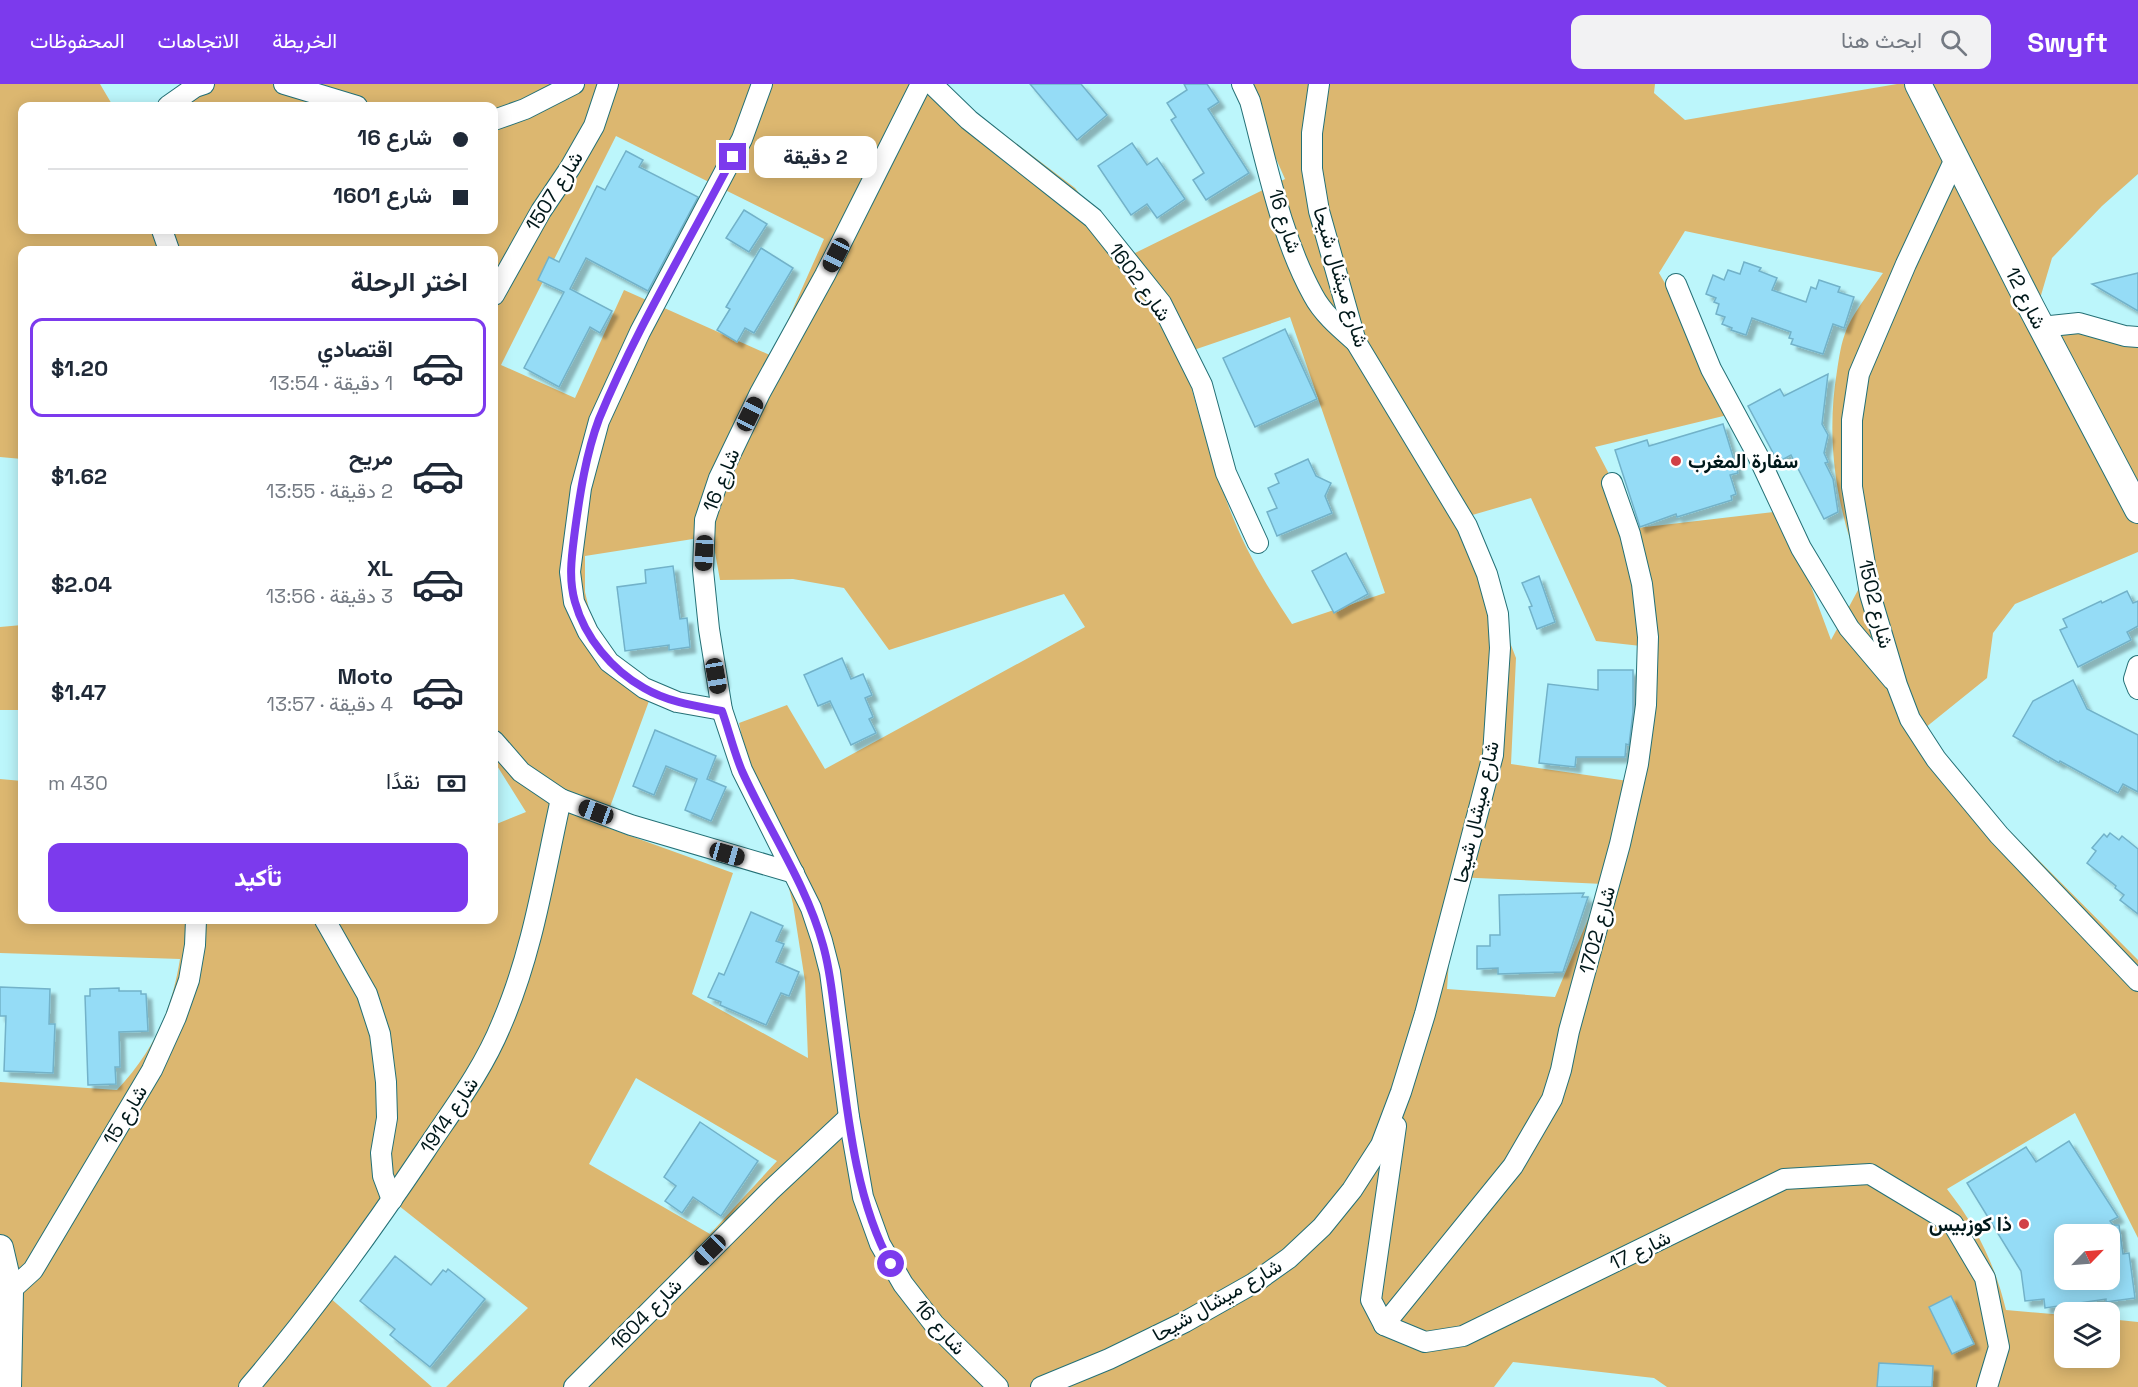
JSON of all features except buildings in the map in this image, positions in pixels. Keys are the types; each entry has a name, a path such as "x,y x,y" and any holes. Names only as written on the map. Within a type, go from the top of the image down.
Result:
{"main road":[{"name":"شارع 12","path":"1918,84 2041,327 2138,510"},
{"path":"0,1248 10,1291 8,1387"}],"street":[{"path":"174,102 195,87 204,84"},
{"path":"284,84 344,102"},
{"path":"498,119 525,109 574,84"},
{"name":"شارع 1507","path":"498,288 541,211 570,168 594,126 608,84"},
{"path":"722,711 677,702 644,688 609,662 588,633 574,602 570,572 581,488 599,421 640,332 742,139 762,84"},
{"name":"شارع 16","path":"921,84 831,265 760,393 718,478 705,520 703,570 711,649 722,711 742,770 811,908 830,972 849,1117 863,1197 880,1244 903,1284 934,1324 998,1387"},
{"name":"شارع 1602","path":"932,84 969,120 1093,218 1161,303 1202,385 1226,473 1258,543"},
{"name":"شارع 16","path":"1242,84 1250,101 1292,247 1313,296 1331,320 1356,342"},
{"name":"شارع ميشال شيحا","path":"1041,1387 1109,1359 1185,1322 1254,1283 1289,1258 1322,1227 1352,1190 1381,1145 1401,1092 1425,1014 1493,755 1500,648 1498,614 1490,584 1467,526 1356,342 1320,211 1312,168 1312,134 1319,84"},
{"name":"شارع 1502","path":"1955,159 1906,264 1859,374 1852,420 1852,487 1870,594 1897,685 1910,719 1936,759 1999,835 2138,981"},
{"path":"1676,284 1711,369 1758,456 1801,548 1849,628 1897,685"},
{"path":"2041,327 2079,323 2125,336 2138,337"},
{"name":"شارع 1702","path":"1384,1325 1513,1166 1552,1099 1561,1070 1620,844 1638,764 1646,705 1647,637 1642,584 1630,534 1612,483"},
{"path":"2138,666 2134,679 2138,689"},
{"path":"498,746 521,772 561,800 630,825 794,873"},
{"name":"شارع 1914","path":"249,1387 328,1290 478,1074 502,1023 524,966 561,800"},
{"name":"شارع 15","path":"10,1291 33,1270 152,1070 176,1017 189,980 196,924"},
{"path":"327,924 367,994 380,1034 386,1082 387,1118 381,1153 383,1176 392,1200"},
{"path":"1384,1325 1371,1300 1401,1092"},
{"name":"شارع 1604","path":"574,1387 771,1190 849,1117"},
{"name":"شارع 17","path":"1384,1325 1425,1342 1463,1336 1784,1179 1870,1174 1953,1224 1985,1278 1999,1347 1987,1387"}],"shaded area":[{"path":"0,84 100,84 111,102 18,102 18,234 498,234 498,102 174,102 210,84 938,84 1075,188 1129,256 1285,179 1243,84 1655,84 1654,93 1685,120 1897,84 2138,84 2138,174 2102,206 2052,258 2039,302 2048,332 2138,334 2138,552 2015,604 1993,633 1987,678 1915,736 2138,960 2138,1238 2075,1113 1947,1189 1976,1231 1990,1261 2006,1310 2054,1314 2054,1368 2120,1368 2120,1320 2138,1322 2138,1387 1667,1387 1654,1378 1513,1362 1494,1387 446,1387 528,1308 384,1194 321,1290 432,1387 0,1387 0,1082 117,1090 141,1061 159,1029 172,996 180,959 0,953 0,779 18,781 18,924 498,924 498,823 526,812 498,767 498,246 18,246 18,459 0,457","holes":["616,136 824,239 772,356 624,290 575,398 501,365","1685,231 1883,273 1849,324 1840,351 1837,371 1832,424 1836,477 1840,503 1864,579 1831,640 1783,511 1637,528 1595,447 1740,412 1659,273","1290,317 1385,593 1292,624 1260,574 1234,520 1212,459 1182,354","1531,498 1596,641 1650,647 1642,783 1511,764 1516,658 1462,518","712,536 720,580 793,579 844,588 889,650 1064,594 1085,627 825,769 787,705 739,723 748,767 784,869 793,904 805,981 808,1058 692,994 733,873 603,826 649,701 634,689 593,626 585,592 585,556","1455,877 1603,884 1555,997 1447,989","636,1078 777,1161 710,1234 589,1164"]},
{"path":"18,625 18,710 0,710 0,627"}],"place":[{"name":"سفارة المغرب","path":"1676,461"},
{"name":"ذا كوزبيس","path":"2024,1224"}],"route":[{"path":"733,157 640,332 599,421 581,488 570,572 574,602 588,633 609,662 644,688 677,702 722,711 742,770 811,908 822,941 830,972 849,1117 863,1197 880,1244 891,1264"}]}
